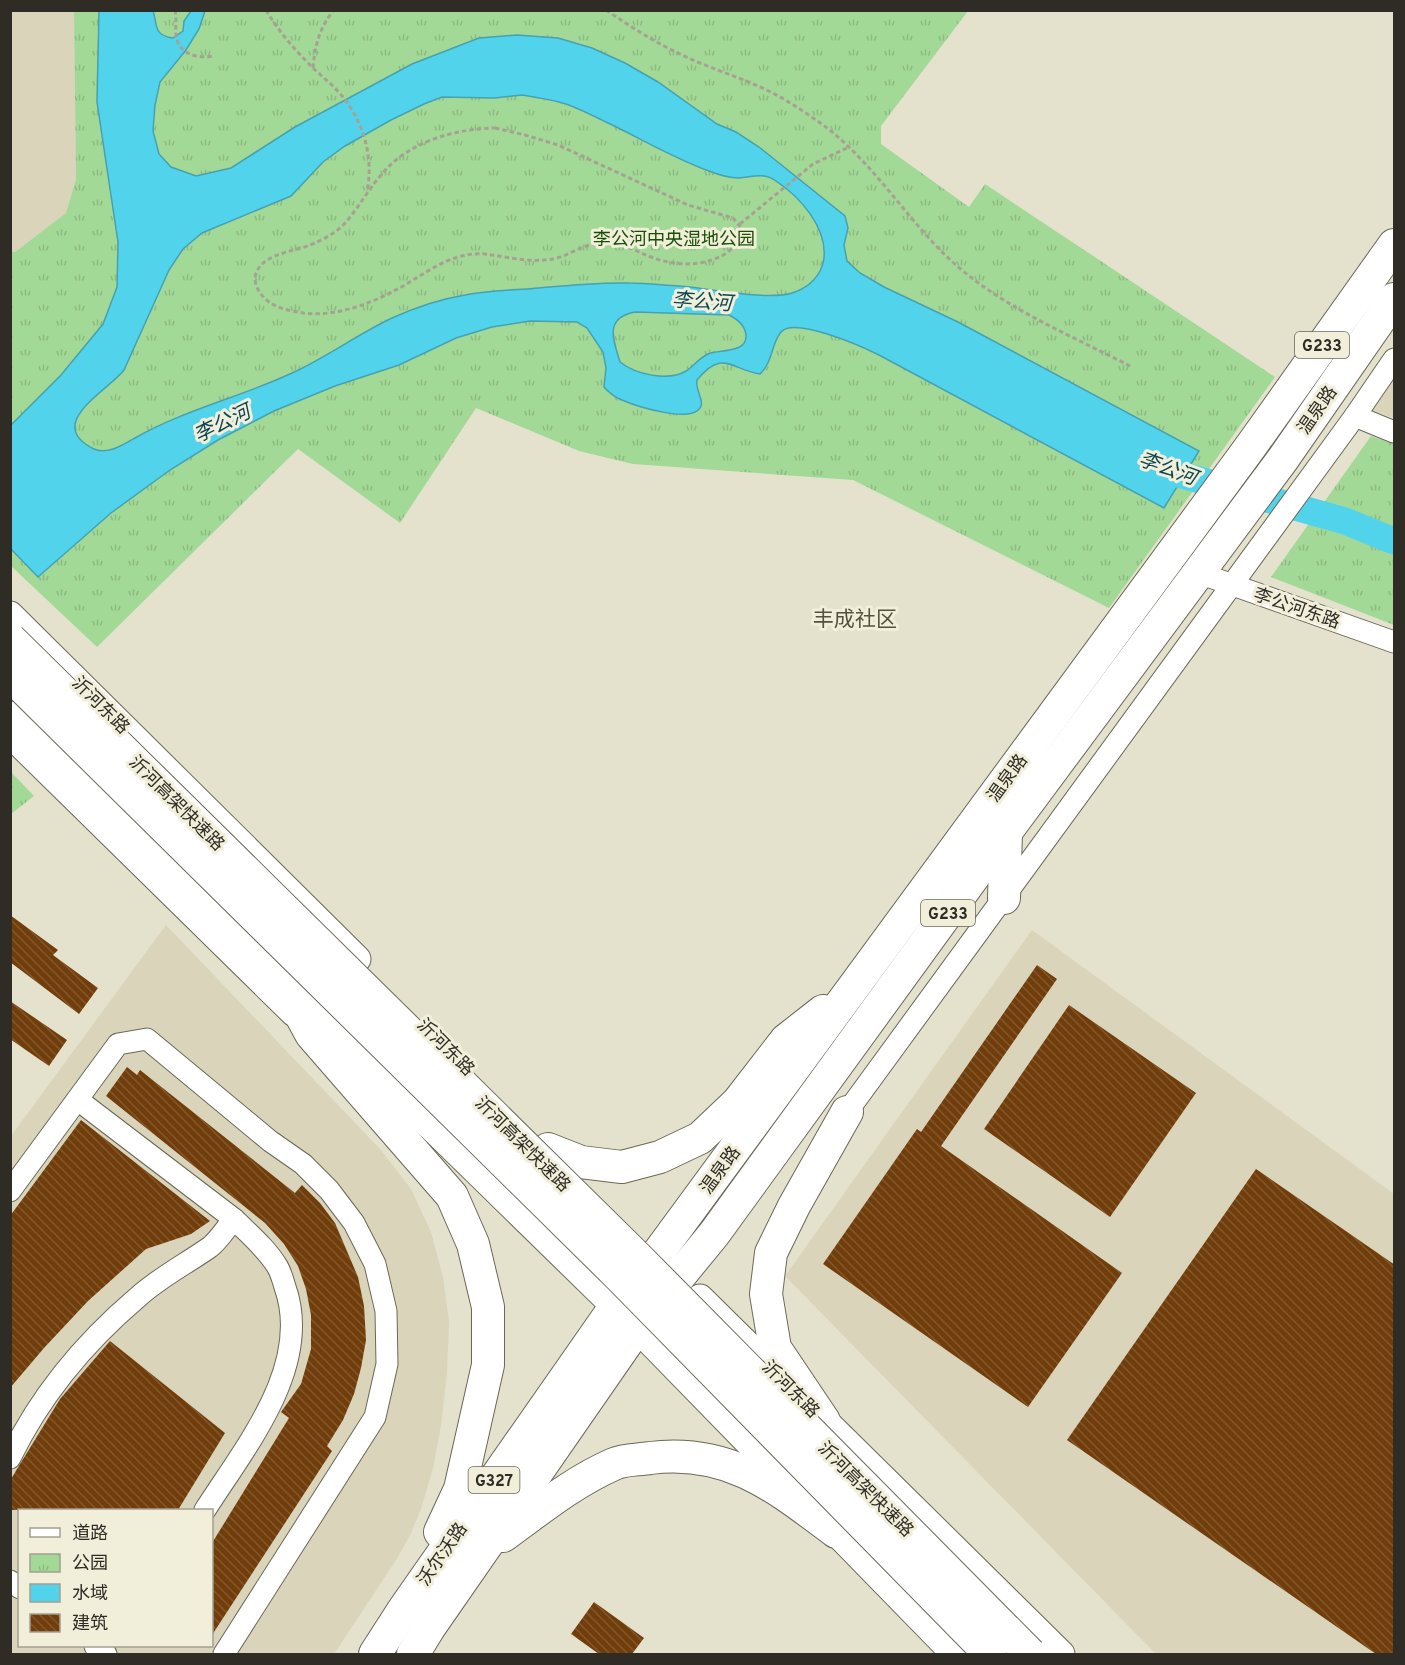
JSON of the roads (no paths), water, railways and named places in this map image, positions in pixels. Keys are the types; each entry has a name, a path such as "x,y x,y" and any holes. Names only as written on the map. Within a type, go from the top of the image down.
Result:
{"highway":[{"name":"温泉路","path":"615,1307 656,1256 853,989 1251,446 1395,245"},
{"name":"温泉路","path":"637,1329 714,1234 1006,832 1383,326 1395,299"},
{"name":"沂河高架快速路","path":"16,629 1030,1654"},
{"name":"沂河高架快速路","path":"10,675 610,1268 990,1654"},
{"path":"1004,898 1006,832"},
{"path":"283,982 311,1034 453,1196 473,1244 488,1307 488,1365 460,1489 404,1609"},
{"path":"548,1149 581,1162 622,1167 660,1157 700,1138 738,1102 786,1040 853,989"},
{"path":"724,1163 738,1102"},
{"path":"714,1234 758,1202 847,1112"},
{"path":"824,1421 775,1348 766,1294 771,1253 794,1206 847,1112"},
{"name":"沃尔沃路","path":"375,1654 615,1307"},
{"name":"沃尔沃路","path":"413,1654 637,1329"},
{"path":"483,1551 574,1485 599,1471 617,1462 663,1457 703,1459 749,1472 783,1492 836,1532"}],"main road":[{"name":"沂河东路","path":"16,629 1061,1654"},
{"path":"10,715 615,1307 955,1654"},
{"path":"400,1135 485,1180"}],"street":[{"path":"847,1112 1315,472 1395,359"},
{"path":"1355,416 1395,432"},
{"name":"李公河东路","path":"1199,573 1395,642"},
{"path":"10,738 311,1034"},
{"path":"10,1191 118,1044 147,1039 270,1141 303,1164 329,1190 354,1223 375,1264 386,1311 387,1364 375,1417 224,1654"},
{"path":"78,1100 234,1219 255,1239 278,1268 290,1300 293,1329 288,1364 274,1398 206,1509"},
{"path":"10,1458 24,1429 75,1358 138,1296 212,1246 234,1219"}],"water":[{"path":"99,11 153,11 159,32 173,38 183,31 184,21 191,11 205,11 199,29 186,50 160,82 153,131 159,154 171,167 196,176 231,168 295,127 412,64 479,38 517,35 558,38 592,48 658,82 717,124 736,132 759,147 845,216 848,228 844,245 847,261 860,273 958,322 1199,451 1164,508 879,355 829,334 800,328 788,328 781,332 760,374 727,364 714,365 697,380 702,404 696,411 688,414 664,412 620,399 604,387 606,368 603,352 587,328 577,322 530,321 492,327 456,338 399,365 335,386 274,411 218,440 170,470 111,513 38,577 11,549 11,425 61,375 103,324 117,287 118,242 97,102","holes":["522,95 577,108 682,160 716,174 735,178 762,176 771,178 803,204 816,224 824,246 821,270 804,288 792,293 768,296 679,286 616,283 496,291 456,297 428,304 392,318 292,373 173,419 115,448 99,451 80,439 75,429 77,419 84,408 124,370 169,270 183,249 202,233 291,196 323,162 345,146 424,104 442,97 495,98","635,312 729,315 742,326 746,335 745,341 732,350 708,354 679,374 661,376 643,373 620,362 613,338 615,324 619,319"]}],"waterway":[{"name":"李公河","path":"1150,465 1345,521 1394,541"}],"district":[{"name":"丰成社区","path":"855,619"}],"park label":[{"name":"李公河中央湿地公园","path":"674,239"}]}
